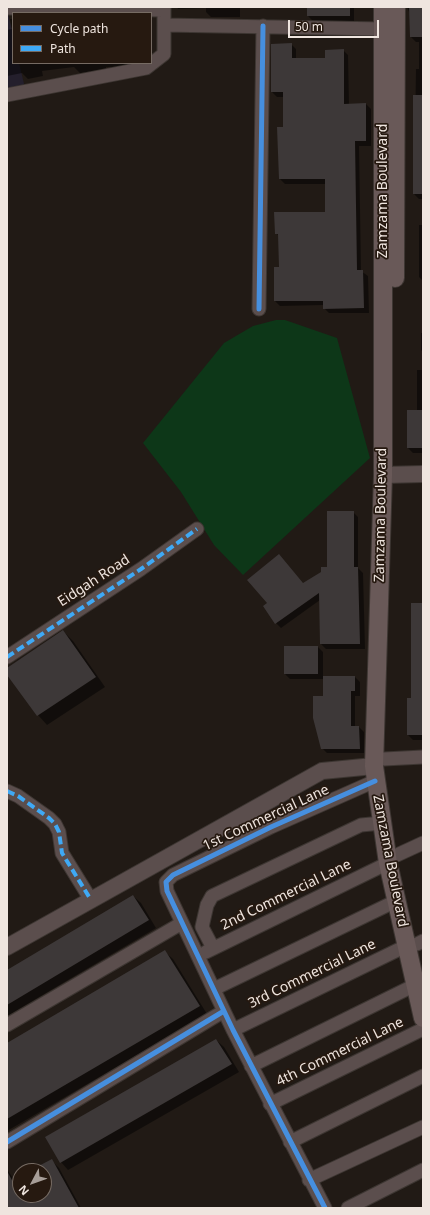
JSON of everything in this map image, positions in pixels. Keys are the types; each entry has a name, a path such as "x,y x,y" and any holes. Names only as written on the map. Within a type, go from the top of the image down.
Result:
{"main road":[{"name":"Zamzama Boulevard","path":"383,7 389,474"},
{"name":"Zamzama Boulevard","path":"396,7 389,474 378,769 382,823 415,944 423,1018"},
{"name":"Zamzama Boulevard","path":"378,769 386,788 396,901 415,944"}],"street":[{"path":"7,8 164,8 164,54 152,63"},
{"path":"164,25 263,26 383,30"},
{"path":"259,309 263,26"},
{"path":"7,95 146,68 151,64"},
{"path":"389,474 423,474"},
{"name":"Eidgah Road","path":"7,657 141,569 197,529"},
{"path":"7,947 322,771 378,769 423,757"},
{"name":"1st Commercial Lane","path":"182,923 166,887 168,879 271,827 378,769"},
{"path":"7,791 18,796 55,824 59,832 62,853 91,900"},
{"path":"213,948 202,927 207,905 212,896 361,825 382,823"},
{"name":"2nd Commercial Lane","path":"197,956 423,843"},
{"path":"214,989 396,901"},
{"path":"7,1025 182,923 270,1104 325,1208"},
{"name":"3rd Commercial Lane","path":"233,1030 415,944"},
{"path":"251,1066 419,978"},
{"path":"7,1142 224,1011"},
{"name":"4th Commercial Lane","path":"270,1104 423,1029"},
{"path":"290,1142 423,1076"},
{"path":"309,1180 423,1127"},
{"path":"348,1208 423,1170"}],"shaded area":[{"path":"7,9 12,31 12,64 19,64 26,92 7,95"}],"green space":[{"path":"276,320 285,320 337,338 370,458 243,575 214,545 181,492 143,443 224,343 253,326"}],"building":[{"path":"307,7 350,7 350,16 307,16"},
{"path":"409,7 423,7 423,37 410,37"},
{"path":"292,43 292,58 325,58 325,50 344,49 344,104 366,103 366,141 355,141 357,270 363,270 364,308 323,309 323,301 274,301 274,267 279,267 278,234 275,234 274,212 325,212 325,179 279,179 277,127 283,127 283,92 271,92 271,44"},
{"path":"413,95 423,95 423,194 413,194"},
{"path":"407,410 423,410 423,448 407,448"},
{"path":"327,511 354,511 354,567 358,567 360,644 320,644 319,593 275,624 263,606 267,603 247,580 279,554 303,583 321,572 321,567 327,567"},
{"path":"411,603 423,603 423,735 407,735 407,698 411,698"},
{"path":"63,630 96,677 37,716 7,675 7,668"},
{"path":"284,646 318,646 318,674 284,674"},
{"path":"323,676 355,676 355,691 351,691 351,726 359,726 360,749 321,749 313,718 313,696 323,696"},
{"path":"133,895 149,920 7,1005 7,970"},
{"path":"165,950 200,1006 7,1119 7,1043"},
{"path":"216,1039 232,1064 60,1163 45,1137"},
{"path":"52,1159 79,1208 7,1208 7,1171 12,1180 12,1203 52,1203 52,1163 44,1163"}],"marked path":[{"path":"7,657 141,569 197,529"},
{"path":"7,791 18,796 55,824 59,832 62,853 91,900"}],"cycle path":[{"path":"259,309 263,26"},
{"path":"325,1208 233,1030 167,891 166,882 173,875 271,827 375,781"},
{"path":"7,1142 224,1011"}]}
